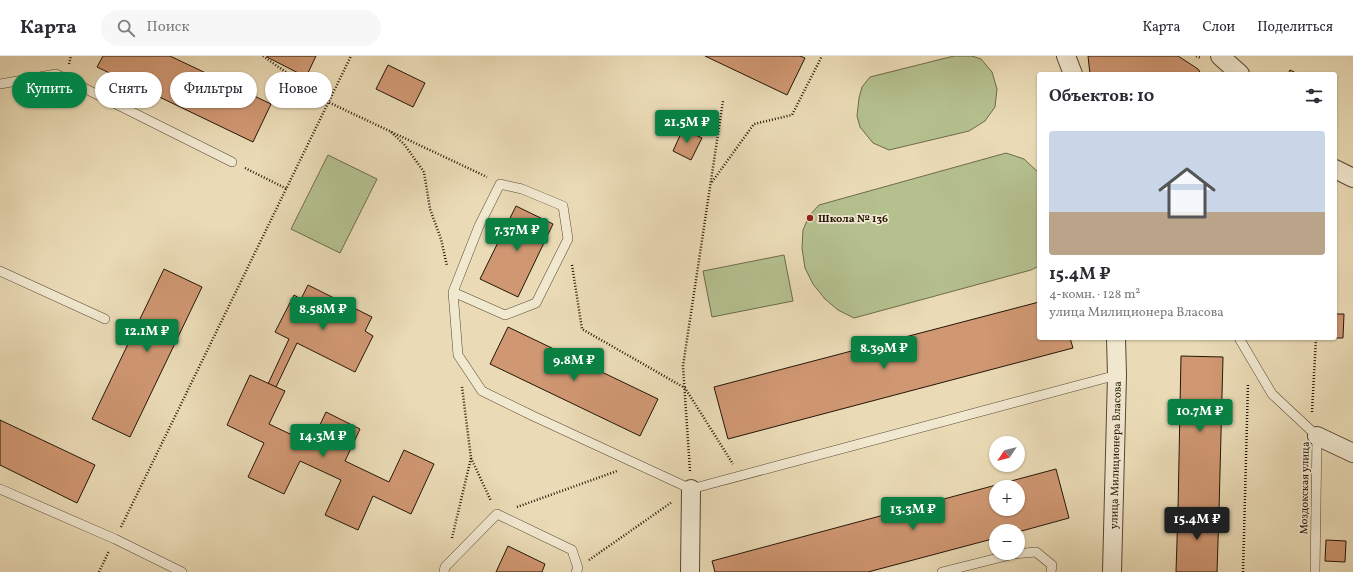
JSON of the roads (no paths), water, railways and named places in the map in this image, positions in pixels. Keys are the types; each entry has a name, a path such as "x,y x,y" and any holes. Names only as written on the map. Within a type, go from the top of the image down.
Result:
{"street":[{"path":"1066,56 1072,72"},
{"path":"1220,56 1238,72"},
{"path":"1337,170 1353,178"},
{"name":"улица Милиционера Власова","path":"1112,572 1116,340"},
{"path":"1314,434 1353,452"},
{"path":"690,572 691,489"}],"lane":[{"path":"0,84 56,74 232,162"},
{"path":"453,292 505,315 536,303 568,239 563,206 522,189 500,184 479,226 453,292 458,355 482,391 691,489 1116,375"},
{"path":"0,272 105,319"},
{"name":"Моздокская улица","path":"1240,340 1272,394 1314,434 1315,572"},
{"path":"0,489 115,539 182,572"},
{"path":"445,569 497,514 572,550 577,570"},
{"path":"943,572 1014,554 1036,552 1052,565 1051,572"}],"place":[{"name":"Школа № 136","path":"810,218"}]}
